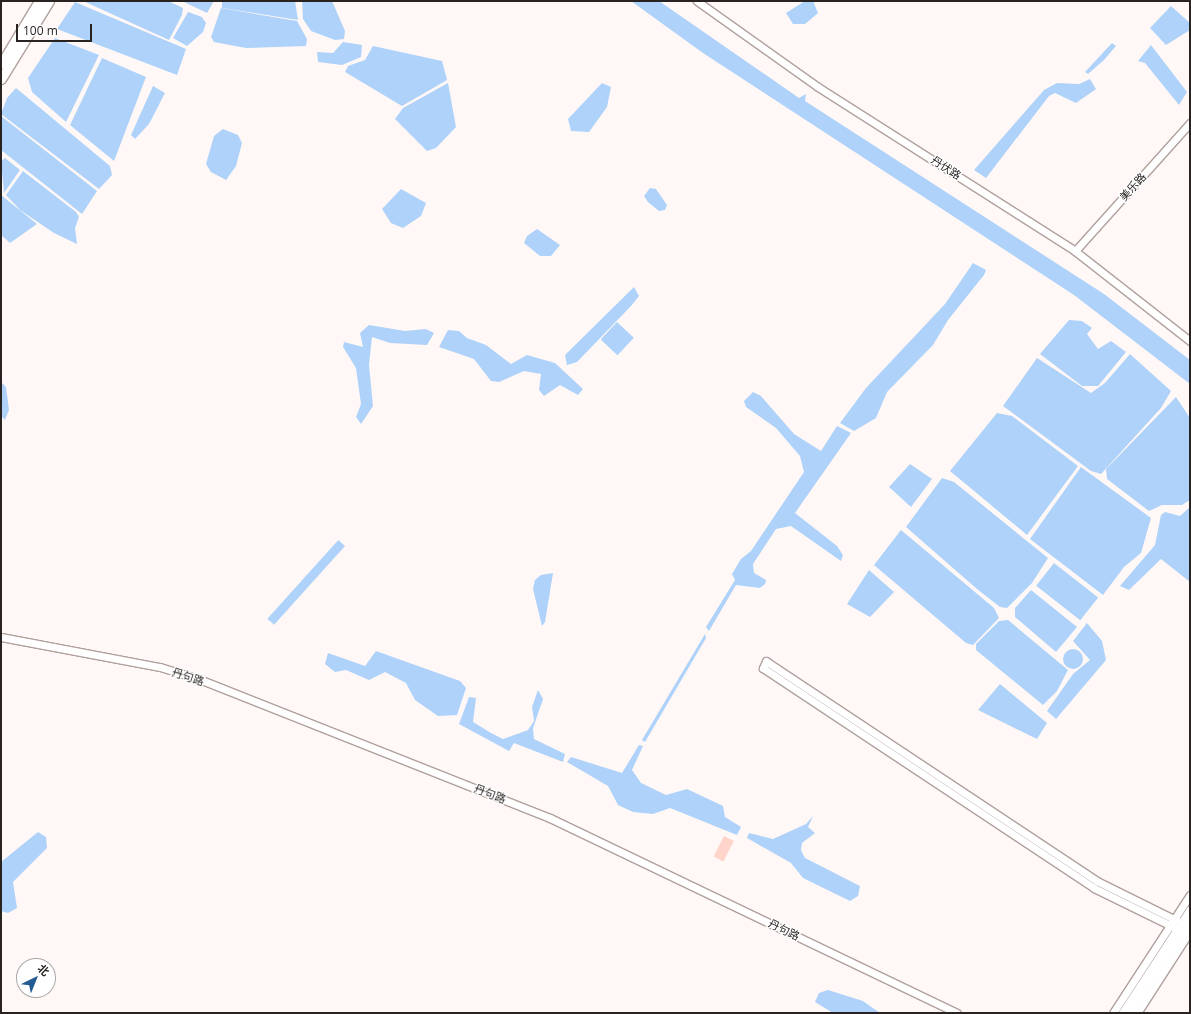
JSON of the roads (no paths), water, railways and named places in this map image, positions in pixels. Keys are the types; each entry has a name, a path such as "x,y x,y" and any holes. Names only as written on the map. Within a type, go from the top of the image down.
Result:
{"highway":[{"path":"1,64 40,1"},
{"path":"1,79 49,1"}],"main road":[{"name":"丹伏路","path":"697,1 818,86 1075,251 1190,341"},
{"name":"美乐路","path":"1075,251 1190,123"},
{"name":"丹句路","path":"1,637 160,668 206,682 550,818 957,1013"},
{"path":"1172,922 1097,881 766,661 762,668 1094,888 1172,922 1186,928"},
{"path":"1113,1013 1190,895"},
{"path":"1137,1013 1186,928 1190,909"},
{"path":"1122,1013 1186,928"},
{"path":"1129,1013 1186,928"}],"water":[{"path":"83,1 168,1 183,8 182,15 169,40"},
{"path":"182,1 214,1 207,13"},
{"path":"222,1 295,1 298,20 222,8"},
{"path":"302,1 332,1 345,31 344,39 335,40 311,31 303,19"},
{"path":"631,1 659,1 799,98 806,94 805,101 1104,294 1190,360 1190,384 1074,295 703,53"},
{"path":"805,1 813,1 818,13 805,24 793,24 786,13"},
{"path":"75,2 186,49 177,75 57,29"},
{"path":"1171,6 1190,23 1190,30 1166,45 1150,28"},
{"path":"221,8 297,21 307,39 306,46 246,48 214,42 211,37"},
{"path":"188,12 202,17 206,23 203,32 187,46 173,38"},
{"path":"55,38 99,55 66,122 32,92 28,78"},
{"path":"343,42 362,45 361,57 342,65 318,62 317,52 333,53"},
{"path":"1112,43 1116,46 1104,60 1088,74 1085,72"},
{"path":"1151,45 1187,92 1179,105 1145,63 1138,61"},
{"path":"373,46 442,61 447,80 402,106 345,72 348,66 365,60"},
{"path":"102,58 146,77 114,161 70,125"},
{"path":"1090,79 1096,89 1076,103 1055,93 1049,96 986,178 974,170 1044,90 1057,83 1079,84"},
{"path":"448,83 456,127 436,148 427,151 395,119 403,108"},
{"path":"602,83 611,87 607,107 589,132 571,131 568,119"},
{"path":"153,86 165,93 149,124 135,139 131,135"},
{"path":"16,88 110,166 112,175 99,189 1,114 7,98"},
{"path":"1,116 97,191 82,214 1,150"},
{"path":"223,129 238,135 242,143 236,166 226,180 211,172 206,164 214,136"},
{"path":"5,158 20,170 4,193 1,161"},
{"path":"23,171 76,212 79,217 75,228 77,244 54,233 20,210 6,195"},
{"path":"650,188 656,189 667,205 665,210 659,211 648,202 644,196"},
{"path":"401,189 426,203 421,216 403,228 391,223 382,209"},
{"path":"1,195 37,224 10,243 1,235"},
{"path":"537,229 560,245 551,256 540,256 524,243 527,236"},
{"path":"973,263 986,270 984,275 948,320 933,345 887,392 876,418 854,431 840,423 866,388 945,304"},
{"path":"634,287 639,296 631,306 577,362 567,365 565,355"},
{"path":"1069,320 1082,321 1092,328 1087,334 1098,349 1111,341 1126,352 1098,386 1082,386 1040,354"},
{"path":"617,322 634,338 617,355 601,340"},
{"path":"369,325 405,331 426,329 434,333 427,345 390,343 372,337 369,365 373,406 361,424 356,417 361,404 356,368 343,347 344,342 363,347 360,333"},
{"path":"448,330 459,331 467,338 486,345 511,364 527,355 555,363 583,389 578,395 560,385 544,396 539,390 541,374 524,371 499,382 491,381 474,359 439,347"},
{"path":"1130,354 1171,391 1161,408 1101,474 1091,471 1003,406 1037,358 1091,393 1105,383"},
{"path":"1,382 6,387 9,410 5,420 1,416"},
{"path":"753,392 761,396 794,434 821,451 837,426 851,433 795,513 837,546 843,555 841,561 791,526 776,529 753,564 754,573 766,580 765,584 760,588 736,585 709,631 706,627 735,580 732,574 741,559 751,551 804,472 800,456 776,428 746,407 744,401"},
{"path":"1176,397 1190,418 1190,500 1182,505 1162,505 1149,511 1107,479 1106,469"},
{"path":"997,413 1012,416 1078,466 1027,535 950,471"},
{"path":"910,464 932,479 911,507 889,487"},
{"path":"1081,467 1151,518 1141,553 1124,567 1103,595 1030,539"},
{"path":"942,478 954,482 1048,558 1032,583 1007,608 1000,607 977,589 906,527"},
{"path":"1190,507 1190,582 1161,559 1129,590 1120,586 1155,545 1161,515 1165,512 1180,516"},
{"path":"901,530 994,608 999,618 973,645 966,643 874,565"},
{"path":"338,540 345,546 274,625 267,619"},
{"path":"1054,563 1098,597 1080,620 1036,586"},
{"path":"869,570 894,592 870,617 847,604"},
{"path":"553,573 545,622 542,626 533,589 535,580 541,575"},
{"path":"1031,590 1077,627 1056,652 1015,617 1015,608"},
{"path":"1008,620 1068,670 1057,691 1043,705 976,650 976,644 999,621"},
{"path":"1087,623 1102,641 1106,660 1056,719 1047,711 1073,674 1090,660 1073,641"},
{"path":"705,634 706,638 645,742 642,740"},
{"path":"1069,649 1077,649 1083,655 1083,663 1077,669 1069,669 1063,663 1063,655"},
{"path":"376,651 460,681 466,688 457,715 438,716 415,700 406,683 385,672 369,680 346,670 335,672 325,664 328,653 365,666"},
{"path":"1000,684 1047,723 1037,739 978,710"},
{"path":"538,690 543,699 533,728 534,739 565,754 563,762 514,743 509,751 459,724 469,697 476,698 473,722 491,733 503,739 528,730 534,721 532,707"},
{"path":"639,745 643,746 632,770 641,783 666,795 687,789 723,806 725,817 741,827 737,835 670,808 653,814 633,812 618,805 608,786 567,762 571,757 622,773"},
{"path":"813,816 808,827 815,833 802,843 801,850 805,858 860,886 858,896 850,901 803,878 791,863 747,838 749,833 773,839 806,824"},
{"path":"38,832 46,837 47,848 13,882 17,908 8,913 1,911 1,862"},
{"path":"828,990 863,1001 880,1013 833,1013 815,1002 819,993"}]}
